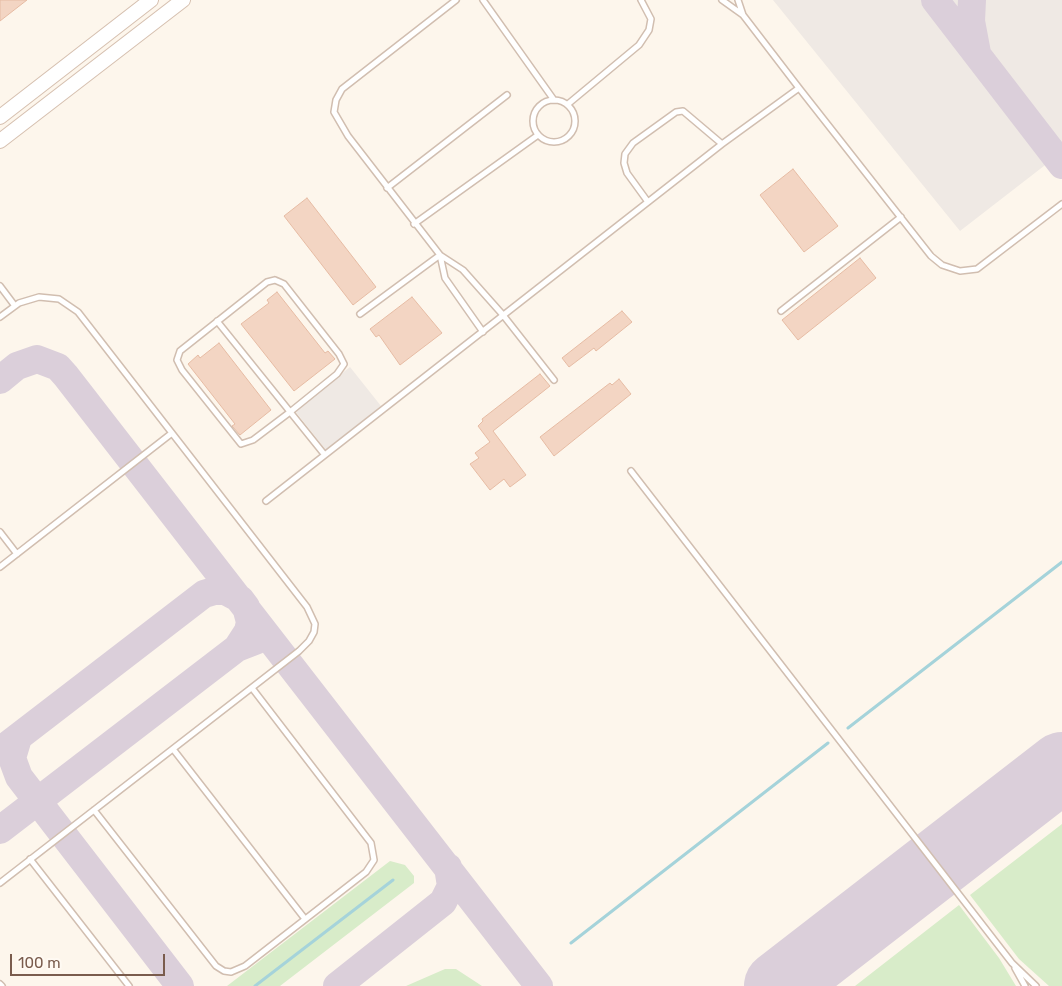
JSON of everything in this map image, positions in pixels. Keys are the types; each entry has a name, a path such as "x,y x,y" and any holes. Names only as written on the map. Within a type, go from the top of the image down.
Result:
{"street":[{"path":"0,117 150,0"},
{"path":"0,141 183,0"},
{"path":"139,9 152,25"}],"lane":[{"path":"456,0 342,89 336,100 334,112 338,123 414,224 440,255 463,270 503,315 554,380"},
{"path":"483,0 554,100"},
{"path":"568,104 639,45 649,30 651,19 641,0"},
{"path":"722,0 743,15 931,256 942,265 960,271 977,269 1062,204"},
{"path":"738,0 743,15"},
{"path":"266,501 722,144 799,88"},
{"path":"388,188 507,95"},
{"path":"554,100 568,104 573,111 575,126 566,139 552,143 538,135 532,120 534,112 539,106 554,100"},
{"path":"648,202 624,164 625,154 633,143 676,112 683,111 722,144"},
{"path":"414,224 538,135"},
{"path":"781,311 901,217"},
{"path":"360,314 440,255"},
{"path":"440,255 445,278 483,332"},
{"path":"275,280 284,284 340,354 344,364 337,374 290,412 253,440 242,444 235,439 182,370 177,360 180,351 217,321 267,282 275,280"},
{"path":"0,286 15,306"},
{"path":"0,317 15,306 39,297 59,299 70,305 172,433 312,615 314,632 309,641 252,688 0,883"},
{"path":"217,321 324,454"},
{"path":"0,567 172,433"},
{"path":"631,471 1012,963 1025,986"},
{"path":"0,532 17,554"},
{"path":"94,810 221,970 230,972 239,970 371,868 374,860 374,848 252,688"},
{"path":"173,749 305,919"},
{"path":"30,859 129,986"},
{"path":"1012,963 1036,986"}],"shaded area":[{"path":"773,0 1062,0 1062,152 960,231"},
{"path":"350,367 381,406 326,450 295,411"}],"green space":[{"path":"1062,824 1062,986 1049,986 1019,959 970,895"},
{"path":"390,861 405,865 414,876 414,883 280,986 227,986"},
{"path":"959,905 999,958 1016,986 855,986"},
{"path":"445,969 456,969 482,986 406,986"}],"building":[{"path":"0,0 27,0 0,21"},
{"path":"793,169 838,226 804,252 760,195"},
{"path":"307,198 376,287 353,305 284,216"},
{"path":"860,258 876,278 798,340 782,320"},
{"path":"277,292 325,353 328,351 335,359 294,391 241,324 269,303 267,300"},
{"path":"412,297 442,333 400,365 379,335 376,337 370,329"},
{"path":"622,311 632,322 596,351 594,348 569,367 562,358"},
{"path":"219,343 271,410 240,435 232,426 235,424 188,364 198,355 200,358"},
{"path":"540,374 550,386 493,431 526,475 510,487 504,479 490,490 470,464 479,458 475,453 490,442 478,426 483,421 482,419"},
{"path":"619,379 631,394 554,456 540,437 610,383 612,385"}],"waterway":[{"path":"848,728 1062,562"},
{"path":"571,943 828,743"},
{"path":"255,986 393,880"}],"taxiway":[{"path":"935,0 1062,165"},
{"path":"972,0 971,21 977,53"},
{"path":"0,380 17,366 37,359 58,367 539,986"},
{"path":"0,751 204,594 214,591 225,591 240,599 246,607 250,622 248,631 237,648"},
{"path":"0,830 237,648 255,641"},
{"path":"18,738 12,758 19,777 180,986"},
{"path":"337,986 443,902 451,886 448,867"}],"runway":[{"path":"779,986 1062,767"}]}
